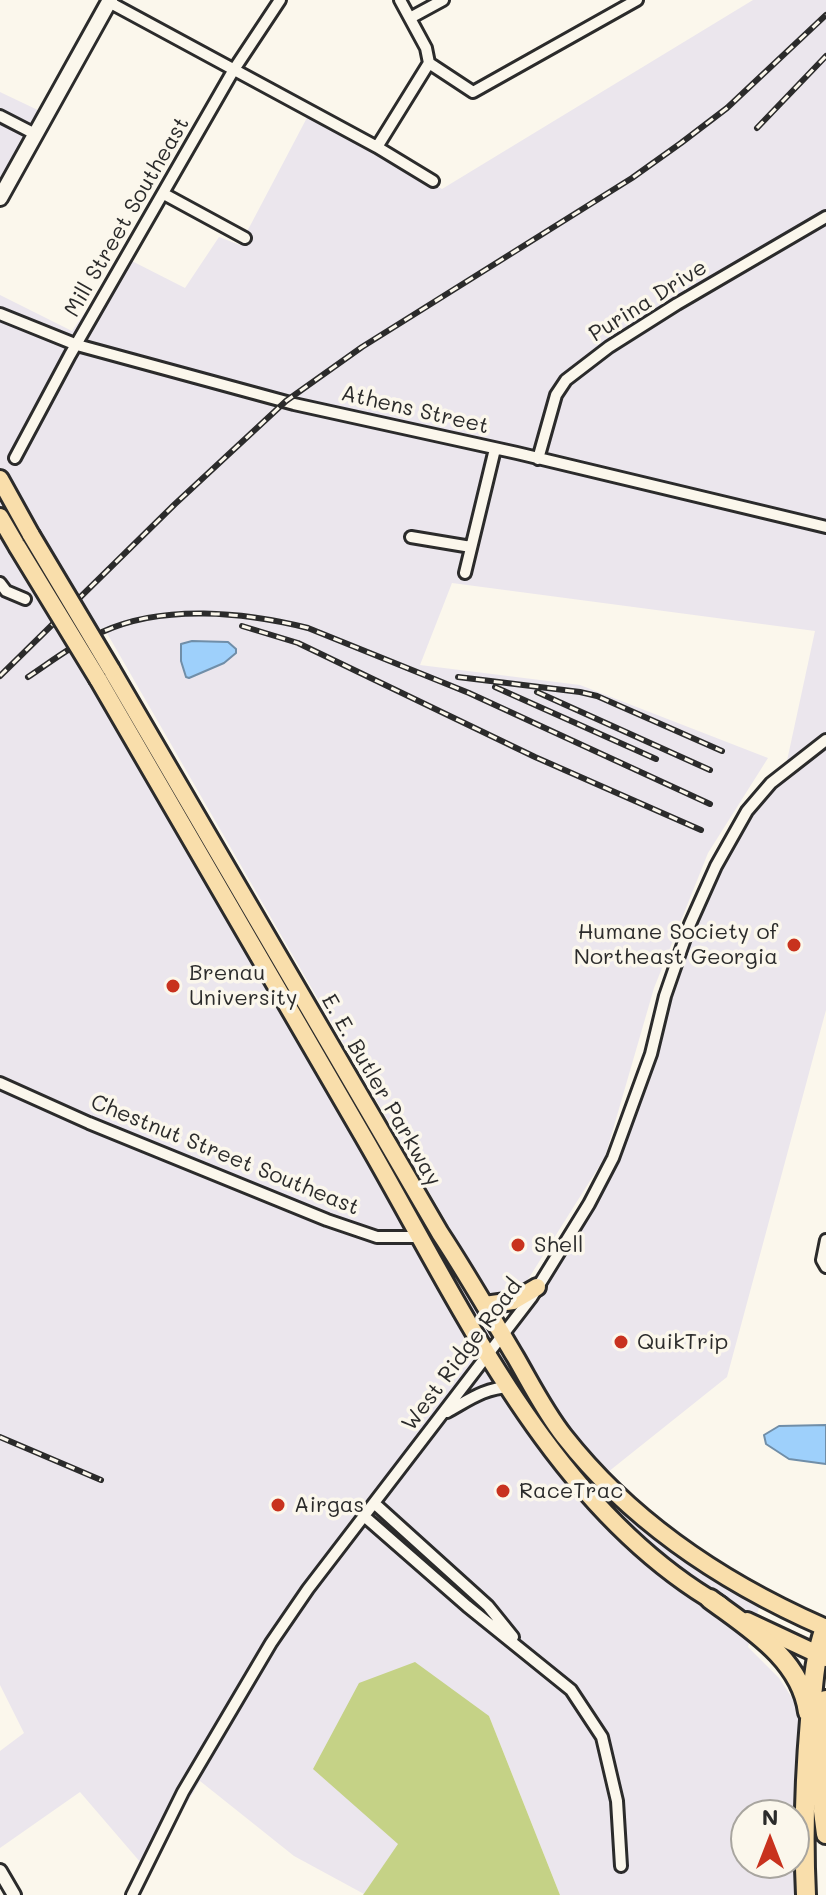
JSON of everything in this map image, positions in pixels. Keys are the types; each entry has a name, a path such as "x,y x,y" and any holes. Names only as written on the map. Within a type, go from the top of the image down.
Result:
{"highway":[{"path":"710,1599 764,1638 780,1656 801,1690 807,1706 809,1728"},
{"path":"806,1895 803,1850 809,1728 826,1628"},
{"path":"826,1700 823,1811 826,1834"}],"main road":[{"path":"0,198 109,1"},
{"name":"E. E. Butler Parkway","path":"0,479 104,674 488,1353 535,1427 593,1502 657,1561 710,1599 760,1627 821,1655"},
{"name":"E. E. Butler Parkway","path":"0,517 104,674 563,1435 633,1509 707,1567 747,1591 826,1628"},
{"path":"485,1305 513,1301 537,1287"}],"street":[{"name":"Mill Street Southeast","path":"15,458 233,71 280,0"},
{"path":"377,147 429,63 426,48 400,0"},
{"path":"410,18 443,0"},
{"path":"429,63 473,92 637,0"},
{"path":"109,1 377,147 433,181"},
{"path":"0,116 35,134"},
{"path":"164,194 245,238"},
{"name":"Purina Drive","path":"538,459 556,395 566,380 609,347 677,304 826,217"},
{"name":"Athens Street","path":"0,314 77,345 294,404 826,527"},
{"path":"465,573 495,449"},
{"path":"411,537 471,547"},
{"path":"0,583 6,591 25,599"},
{"name":"West Ridge Road","path":"132,1895 183,1792 271,1643 537,1287 613,1158 651,1054 665,996 690,924 716,866 747,811 771,783 826,740"},
{"name":"Chestnut Street Southeast","path":"0,1083 89,1123 327,1220 377,1237 422,1237 440,1233"},
{"path":"826,1240 822,1260 826,1267"},
{"path":"442,1415 480,1392 510,1387"},
{"path":"374,1503 488,1606 522,1648"},
{"path":"364,1516 467,1606 571,1690 602,1737 617,1801 621,1866"},
{"path":"0,1871 14,1895"}],"shaded area":[{"path":"753,0 826,0 826,1010 727,1377 588,1488 709,1572 765,1586 748,1647 779,1678 800,1710 795,1799 730,1799 730,1879 798,1879 799,1895 560,1895 489,1716 364,1894 294,1856 200,1781 147,1870 80,1792 0,1848 0,1751 24,1733 0,1685 0,295 72,331 124,257 185,288 219,237 240,245 311,110 442,189","holes":["452,583 815,631 785,770 755,799 696,912 661,1003 610,1174 497,1336 83,632 104,628 488,1294 504,1295 527,1281 605,1157 654,988 708,853 768,758 580,685 420,665"]},
{"path":"0,92 44,113 0,194"}],"green space":[{"path":"415,1662 489,1716 560,1895 363,1895 398,1844 313,1769 359,1683"}],"water":[{"path":"192,641 228,642 236,653 224,663 189,678 181,661 181,644"},
{"path":"826,1425 826,1464 789,1459 766,1444 764,1435 779,1426"}],"railway":[{"path":"0,676 175,504 286,401 362,347 632,178 681,143 727,108 826,15"},
{"path":"757,128 826,56"},
{"path":"28,677 92,636 151,617 231,615 283,622 308,628 469,693 710,804"},
{"path":"242,626 298,643 535,757 701,830"},
{"path":"458,677 597,696 722,751"},
{"path":"495,687 656,759"},
{"path":"537,692 710,770"},
{"path":"0,1437 101,1480"}],"place":[{"name":"Humane Society of Northeast Georgia","path":"794,945"},
{"name":"Brenau University","path":"173,986"},
{"name":"Shell","path":"518,1245"},
{"name":"QuikTrip","path":"621,1342"},
{"name":"RaceTrac","path":"503,1491"},
{"name":"Airgas","path":"278,1505"}]}
